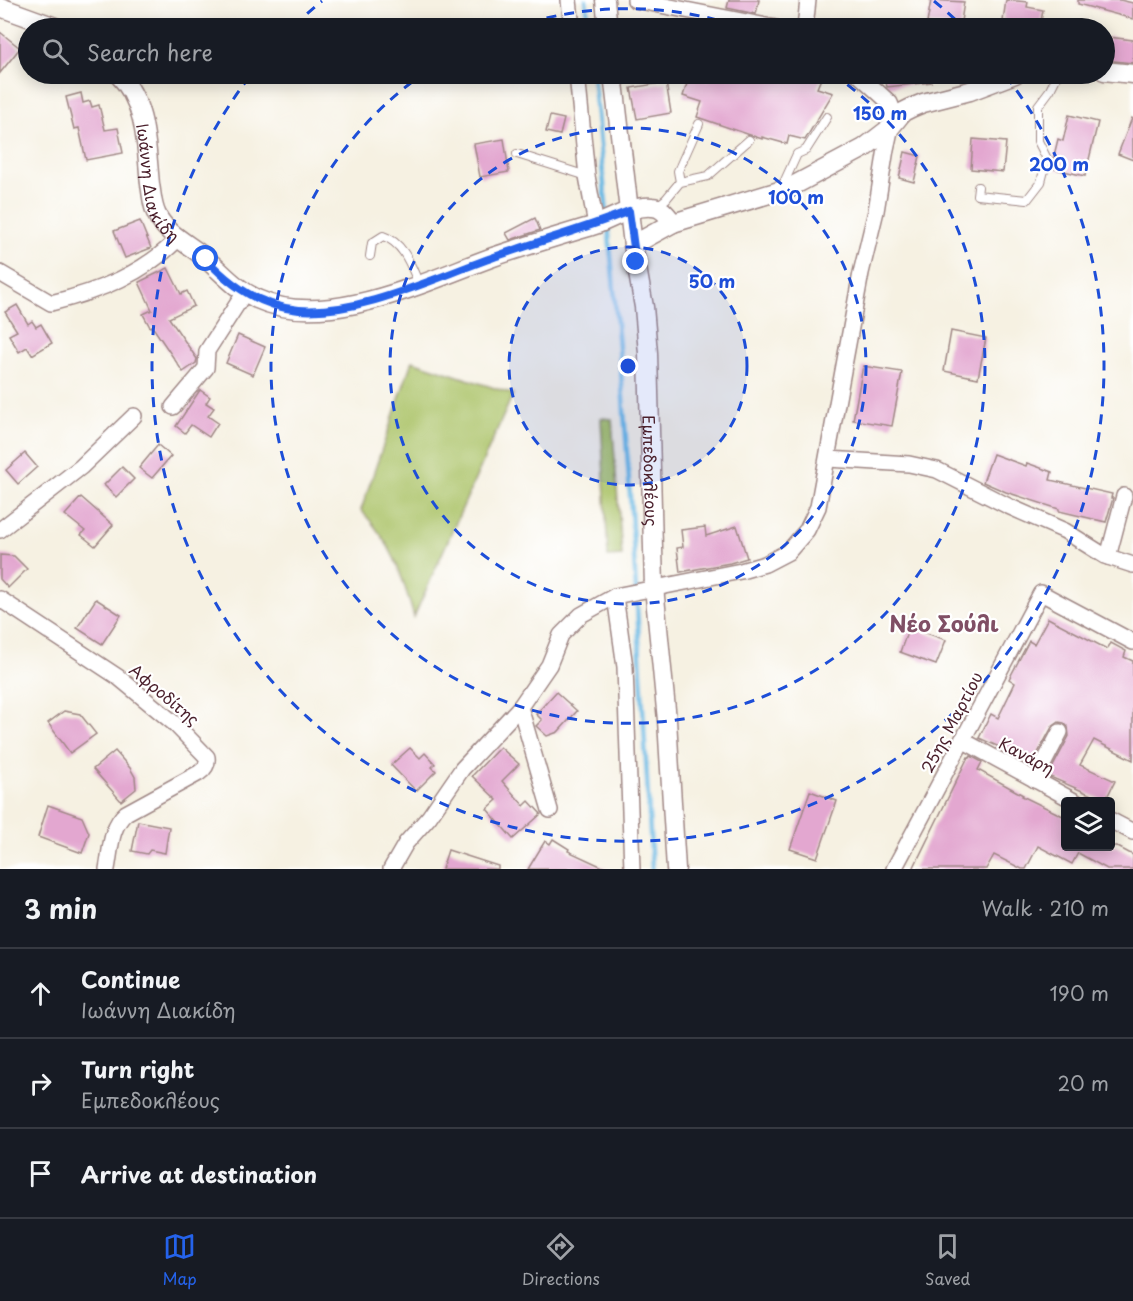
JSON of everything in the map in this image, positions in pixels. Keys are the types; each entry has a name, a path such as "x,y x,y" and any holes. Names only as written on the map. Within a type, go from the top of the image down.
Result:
{"street":[{"path":"569,0 571,18"},
{"path":"605,0 607,18"},
{"path":"635,0 726,18"},
{"path":"806,18 808,0"},
{"path":"0,7 30,18"},
{"path":"1115,72 1133,74"},
{"name":"Ιωάννη Διακίδη","path":"127,84 131,89 141,117 155,209 162,223 206,259 230,283 271,304 298,310 316,310 368,301 596,225 629,211 649,206 656,207"},
{"path":"578,84 587,176 596,225"},
{"name":"Εμπεδοκλέους","path":"614,84 648,353 654,587 667,720 676,869"},
{"path":"391,869 405,843 429,817 462,769 520,707 549,665 561,635 581,615 621,595 765,564 788,552 807,530 818,507 861,273 876,211 894,113 890,103 869,84"},
{"path":"633,245 673,223 800,183 864,148 890,128 903,112 923,102 970,91 989,84"},
{"path":"656,207 663,210 673,223"},
{"path":"0,273 51,303 86,295 124,279 162,255 179,238"},
{"path":"173,407 206,368 207,351 245,292"},
{"path":"0,530 81,467 134,416"},
{"path":"828,459 909,464 937,470 1008,506 1065,531 1108,557 1133,565"},
{"path":"1108,557 1124,496"},
{"name":"25ης Μαρτίου","path":"894,869 1041,593 1133,642"},
{"path":"621,595 632,869"},
{"name":"Αφροδίτης","path":"0,599 118,677 175,724 207,757 208,762 205,769 126,813 118,821 112,837 107,869"},
{"path":"520,707 550,810"},
{"path":"1035,780 1060,732"},
{"name":"Κανάρη","path":"962,740 1068,797"},
{"path":"1115,823 1133,832"}],"lane":[{"path":"978,187 976,195 1027,200 1041,182 1047,159 1038,141 1038,106 1053,84"},
{"path":"780,191 797,153 806,150 827,117"},
{"path":"680,182 678,171 699,124"},
{"path":"656,207 680,182 708,176 748,140"},
{"path":"517,154 587,176"},
{"path":"370,256 372,243 383,236 392,239 405,254 419,284"}],"green space":[{"path":"412,361 513,394 414,617 395,560 381,536 361,510"},
{"path":"601,418 612,419 622,556 608,557"}],"building":[{"path":"729,0 759,0 756,14 727,8"},
{"path":"931,0 964,2 962,18 928,18"},
{"path":"1006,0 1028,2 1027,7 1043,10 1042,18 1003,18"},
{"path":"1078,0 1120,0 1133,3 1133,19 1078,4"},
{"path":"0,32 18,46 18,50 0,73"},
{"path":"1115,38 1133,40 1133,63 1115,61"},
{"path":"666,84 671,113 637,119 631,88"},
{"path":"687,84 819,84 817,88 833,93 805,140 789,136 787,144 762,137 762,139 697,117 702,102 683,96"},
{"path":"886,84 913,84 887,87"},
{"path":"81,93 83,103 90,101 92,107 99,105 105,130 118,128 123,153 86,160 79,128 74,129 66,97"},
{"path":"1069,115 1098,122 1085,176 1051,168 1058,139 1063,141"},
{"path":"550,116 564,119 560,135 546,132"},
{"path":"1133,119 1133,160 1118,154"},
{"path":"504,139 509,172 480,177 474,144"},
{"path":"973,139 1006,142 1003,172 971,169"},
{"path":"905,152 920,156 914,182 899,178"},
{"path":"535,218 540,230 510,240 506,233"},
{"path":"140,221 151,248 125,258 114,231"},
{"path":"168,268 181,294 187,291 194,306 169,318 197,359 196,363 183,372 143,314 152,310 139,282"},
{"path":"17,305 28,324 32,321 36,327 41,324 52,343 32,355 27,347 19,352 9,335 17,331 5,312"},
{"path":"951,331 986,338 978,378 944,371"},
{"path":"238,335 265,347 253,375 226,363"},
{"path":"863,366 902,372 892,426 853,420"},
{"path":"200,390 210,397 206,403 214,408 208,416 218,423 209,437 191,425 185,433 176,426"},
{"path":"158,445 171,456 152,478 139,468"},
{"path":"25,453 37,467 18,484 6,470"},
{"path":"993,454 1026,466 1027,463 1052,472 1050,480 1112,494 1111,498 1113,498 1106,522 1059,511 1059,509 983,482"},
{"path":"122,467 134,479 116,497 104,485"},
{"path":"81,497 113,525 95,546 81,535 85,531 65,515"},
{"path":"737,526 747,558 680,572 677,548 683,547 681,530 705,527 706,536"},
{"path":"0,555 14,556 27,569 8,588 0,579"},
{"path":"96,599 121,615 102,644 77,628"},
{"path":"1048,618 1107,649 1111,643 1126,651 1124,657 1133,661 1133,760 1094,740 1080,765 1115,781 1107,797 1096,797 1048,776 1069,736 1068,727 1064,723 1059,722 1052,727 1033,762 979,738 991,714 998,718 1015,683 1009,679 1029,641 1034,644"},
{"path":"909,627 946,640 936,665 900,652"},
{"path":"556,692 577,711 558,732 547,736 536,726 542,720 536,714"},
{"path":"64,711 80,714 96,734 70,753 48,723"},
{"path":"500,747 519,764 502,781 524,806 529,801 541,814 513,839 487,809 497,800 472,776"},
{"path":"410,748 420,758 425,753 435,764 432,767 436,771 416,791 391,765"},
{"path":"115,751 135,777 136,789 121,801 93,769"},
{"path":"971,756 982,762 978,770 1022,796 1061,815 1061,851 1115,851 1116,846 1133,855 1133,869 1107,869 1078,853 1072,864 1038,846 1026,869 994,855 986,869 913,869 968,757"},
{"path":"810,791 837,801 817,858 790,849"},
{"path":"48,805 82,817 89,833 82,853 38,837"},
{"path":"138,821 169,827 165,853 150,850 147,854 132,851"},
{"path":"553,839 569,849 568,851 607,869 528,869 545,841 550,844"},
{"path":"448,850 498,866 498,869 442,869"}],"waterway":[{"path":"586,0 588,18"},
{"path":"594,84 607,214"},
{"path":"608,225 628,466 652,869"}],"district":[{"name":"Νέο Σούλι","path":"944,622"}],"route":[{"path":"206,259 230,283 258,299 281,307 316,310 342,307 389,295 501,255 596,225 629,211 636,262"}]}
